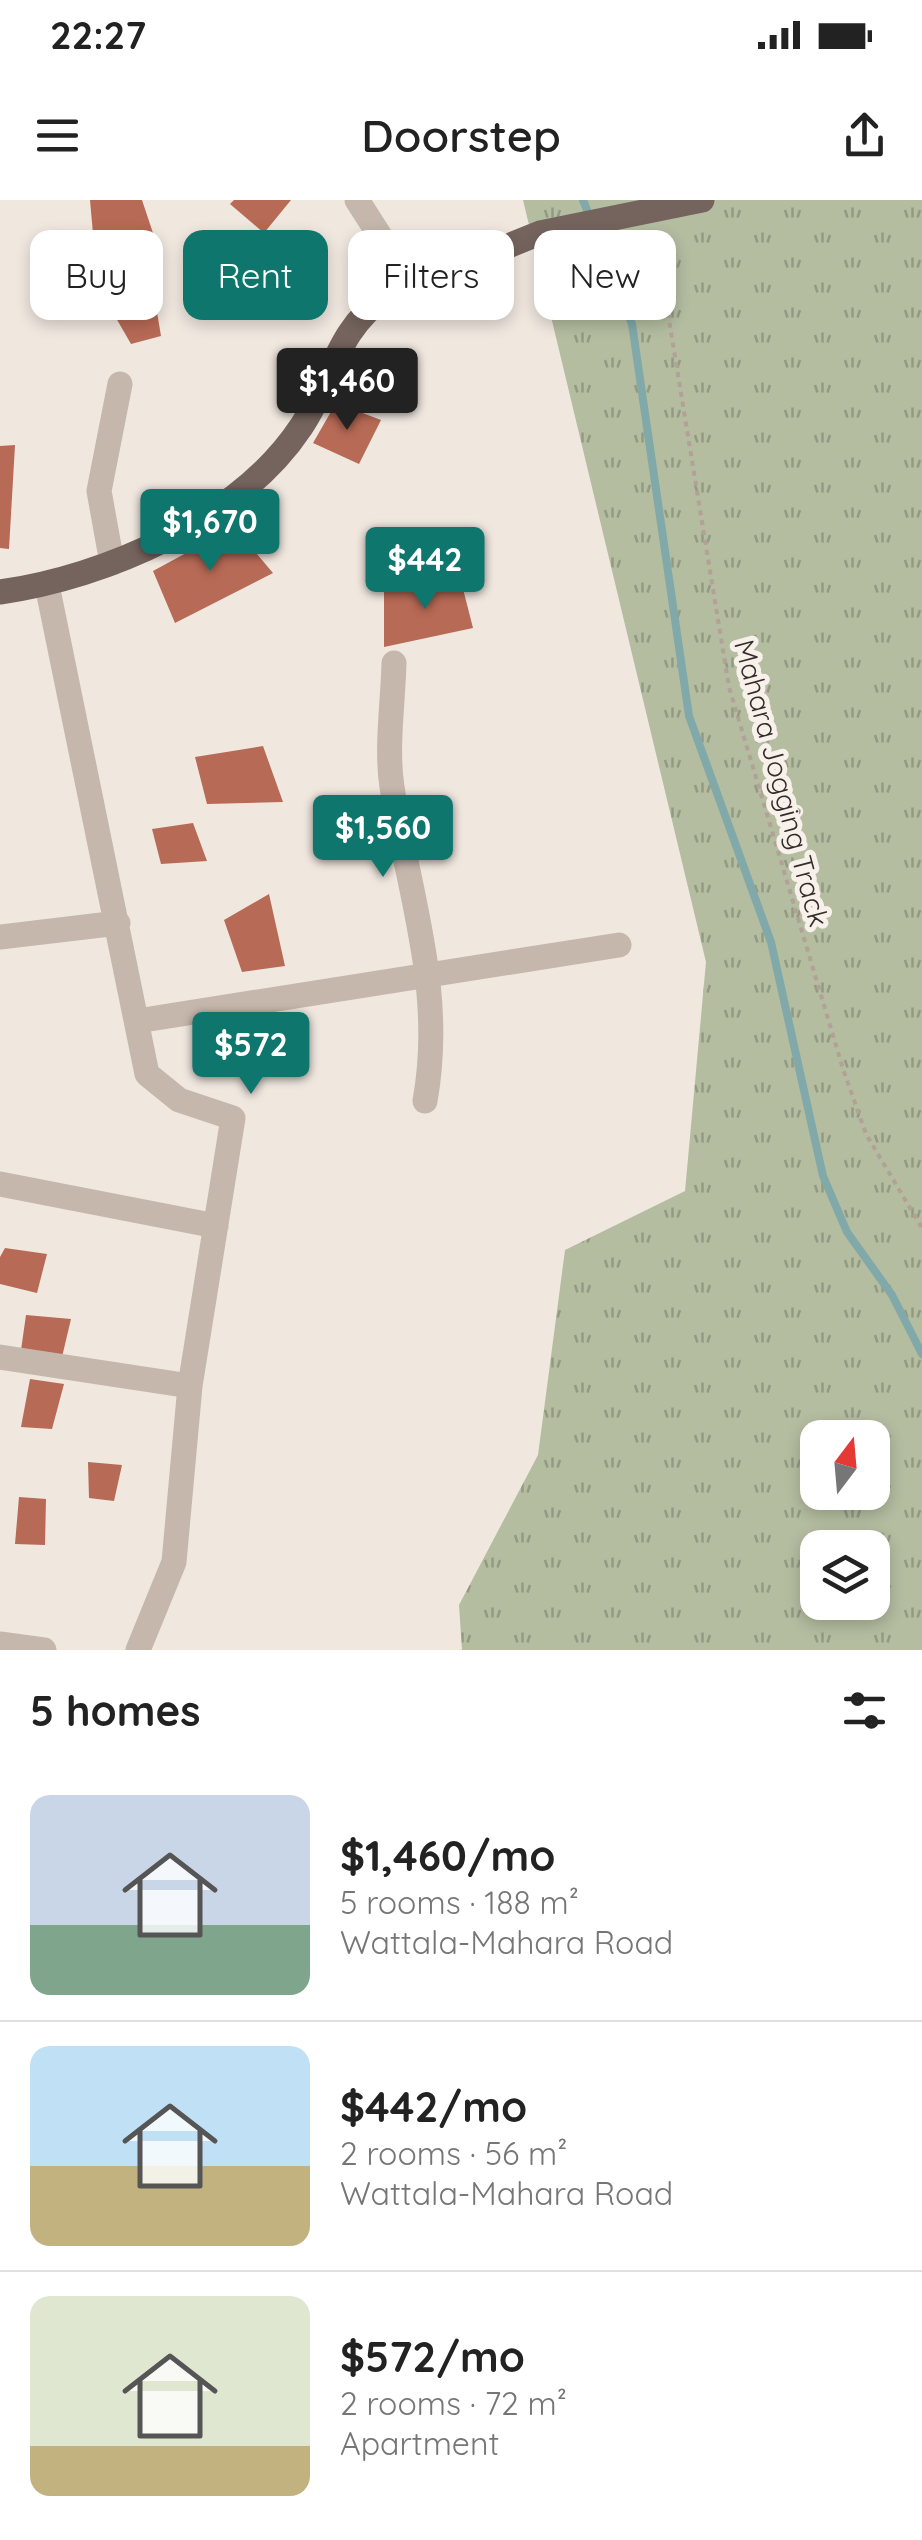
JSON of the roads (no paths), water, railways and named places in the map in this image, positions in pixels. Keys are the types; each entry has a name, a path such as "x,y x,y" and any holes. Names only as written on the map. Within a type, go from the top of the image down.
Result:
{"main road":[{"path":"514,243 540,233 702,200"},
{"path":"0,592 47,585 112,563 210,513 255,480 303,424 345,335 357,320"}],"street":[{"path":"357,200 376,230"},
{"path":"112,563 99,491 120,384"},
{"path":"47,585 147,1074 178,1100 233,1118 190,1386 174,1562 138,1650"},
{"path":"394,663 391,782 430,975 434,1050 425,1101"},
{"path":"0,937 118,923"},
{"path":"137,1021 619,945"},
{"path":"0,1184 216,1226"},
{"path":"0,1358 190,1386"},
{"path":"5,1646 44,1650"}],"waterway":[{"path":"583,200 632,324 689,716 771,942 823,1176 847,1232 892,1295 922,1354"}]}
